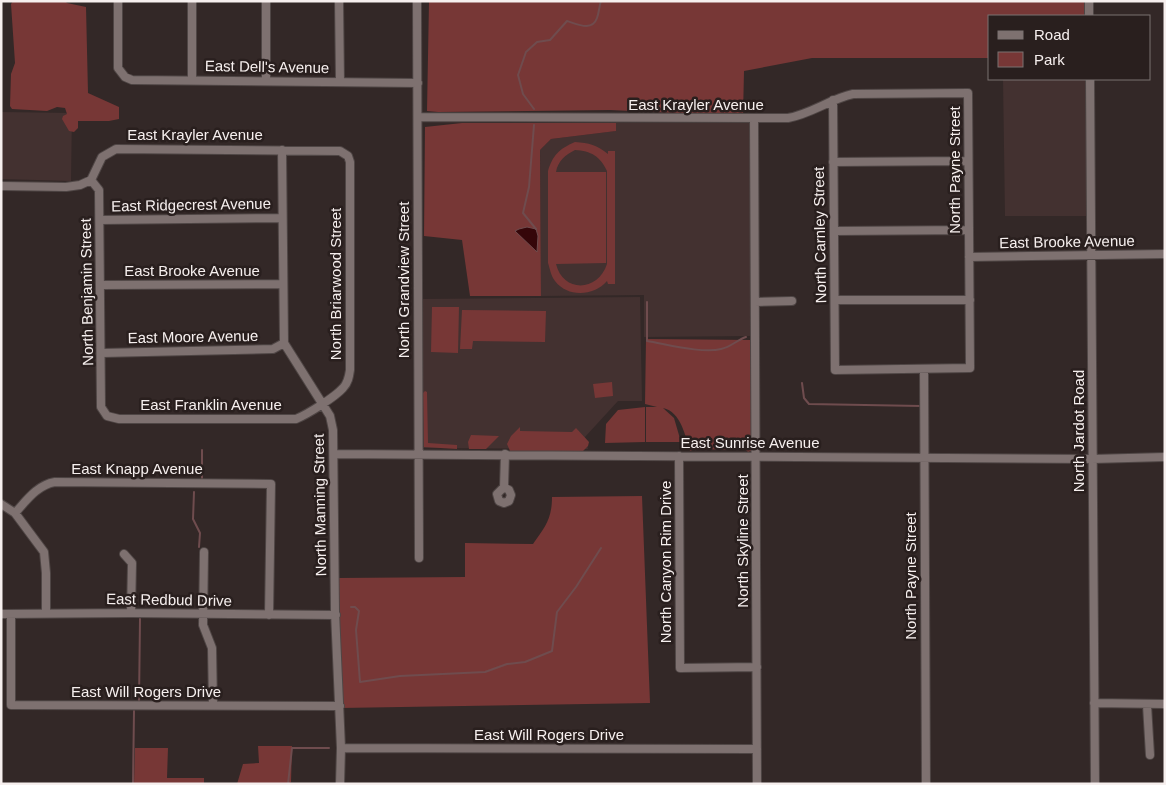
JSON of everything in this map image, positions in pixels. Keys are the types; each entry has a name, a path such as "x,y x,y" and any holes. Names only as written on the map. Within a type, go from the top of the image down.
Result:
{"street":[{"name":"East Dell's Avenue","path":"118,1 118,64 120,72 132,80 418,83"},
{"path":"192,1 192,80"},
{"path":"266,1 266,81"},
{"path":"340,1 340,82"},
{"name":"North Grandview Street","path":"417,1 419,558"},
{"path":"1089,1 1089,15"},
{"name":"North Jardot Road","path":"1090,80 1095,784"},
{"name":"East Krayler Avenue","path":"418,117 788,118 802,116 833,100 854,94 968,93"},
{"name":"North Payne Street","path":"926,784 924,369 970,368 968,93"},
{"name":"North Carnley Street","path":"833,100 835,370 924,369"},
{"name":"North Skyline Street","path":"754,119 758,667 757,784"},
{"name":"East Krayler Avenue","path":"91,180 102,157 116,149 340,150 345,154"},
{"path":"282,150 281,218 284,343"},
{"name":"North Briarwood Street","path":"321,403 342,389 349,380 350,370 350,162 345,154"},
{"path":"833,162 968,161"},
{"path":"1,186 66,187 80,185 91,180"},
{"name":"North Benjamin Street","path":"91,180 100,190 101,407"},
{"name":"East Ridgecrest Avenue","path":"100,220 281,218"},
{"path":"834,231 969,230"},
{"name":"East Brooke Avenue","path":"969,257 1165,254"},
{"name":"East Brooke Avenue","path":"101,285 283,284"},
{"path":"834,300 970,300"},
{"path":"755,302 792,301"},
{"name":"North Manning Street","path":"284,343 330,416 333,430 336,615 341,748 340,784"},
{"name":"East Moore Avenue","path":"102,353 273,349 284,343"},
{"name":"East Franklin Avenue","path":"101,407 107,416 119,419 296,419 309,413 321,403"},
{"name":"East Sunrise Avenue","path":"334,454 418,453 1092,459 1165,457"},
{"path":"504,454 504,487"},
{"name":"North Canyon Rim Drive","path":"679,456 680,668 758,667"},
{"name":"East Knapp Avenue","path":"15,513 40,488 55,482 271,484 269,615"},
{"path":"1,504 15,513 44,552 46,614"},
{"path":"204,552 203,625 212,648 213,705"},
{"path":"124,554 132,563 131,613"},
{"name":"East Redbud Drive","path":"1,614 336,615"},
{"name":"East Will Rogers Drive","path":"11,614 11,705 340,706"},
{"path":"1094,703 1165,704"},
{"path":"1147,705 1150,755"},
{"name":"East Will Rogers Drive","path":"341,748 757,749"}],"shaded area":[{"path":"1003,80 1085,80 1088,216 1005,216"},
{"path":"1,112 72,113 71,181 1,179"},
{"path":"616,123 750,123 751,336 644,337 644,295 541,296 540,150 551,139 615,131"},
{"path":"527,227 536,229 538,236 537,252 515,231"},
{"path":"640,297 642,401 618,401 585,437 588,449 423,448 422,299"}],"green space":[{"path":"13,1 65,1 86,7 88,93 119,107 119,119 109,121 78,121 78,128 74,132 69,131 62,119 67,114 65,108 57,107 47,111 12,109 10,106 11,74 15,63 11,4"},
{"path":"429,1 1084,1 1084,15 988,15 988,58 812,58 744,71 743,116 610,110 427,111"},
{"path":"462,123 616,123 616,131 551,139 540,150 541,296 470,296 462,240 424,236 425,127"},
{"path":"575,142 589,144 600,148 608,154 608,151 615,151 615,284 608,284 607,281 595,290 581,293 567,290 560,286 552,277 548,263 548,171 557,153","holes":["575,150 590,153 598,158 607,171 607,264 603,273 596,280 589,284 581,285 573,284 566,280 556,264 606,263 606,172 556,172 558,165 565,156"]},
{"path":"432,307 459,307 458,353 431,352"},
{"path":"462,310 546,311 545,342 473,341 472,349 460,349"},
{"path":"646,339 753,340 753,450 748,452 746,450 694,449 690,451 678,419 669,410 663,408 674,418 681,442 646,442 646,407 657,407 645,404"},
{"path":"612,382 613,396 595,398 593,384"},
{"path":"427,392 428,443 457,445 457,449 424,447 423,393"},
{"path":"645,407 645,442 605,443 606,424 618,410"},
{"path":"520,427 520,431 572,432 576,428 589,442 583,451 510,451 507,444 511,436"},
{"path":"471,435 499,436 486,449 469,449 468,442"},
{"path":"642,496 650,703 340,708 338,578 465,577 465,543 533,544 549,517 552,497"},
{"path":"258,746 292,746 291,782 289,784 237,784 243,764 259,763"},
{"path":"135,748 168,748 167,778 204,778 204,784 134,784"}],"waterway":[{"path":"534,109 523,94 518,75 526,52 537,42 550,40 567,21 584,26 592,25 597,18 601,1"},
{"path":"534,125 529,187 523,213 536,229"},
{"path":"647,302 647,341 713,350 728,347 746,337"},
{"path":"802,383 804,398 809,404 921,406"},
{"path":"202,450 202,480"},
{"path":"194,492 193,519 200,533 199,547"},
{"path":"351,607 355,607 359,611 356,630 360,682 400,676 485,672 507,664 525,662 552,651 557,612 601,548"},
{"path":"139,702 140,619"},
{"path":"133,784 134,711"},
{"path":"288,784 292,748 329,748"}]}
